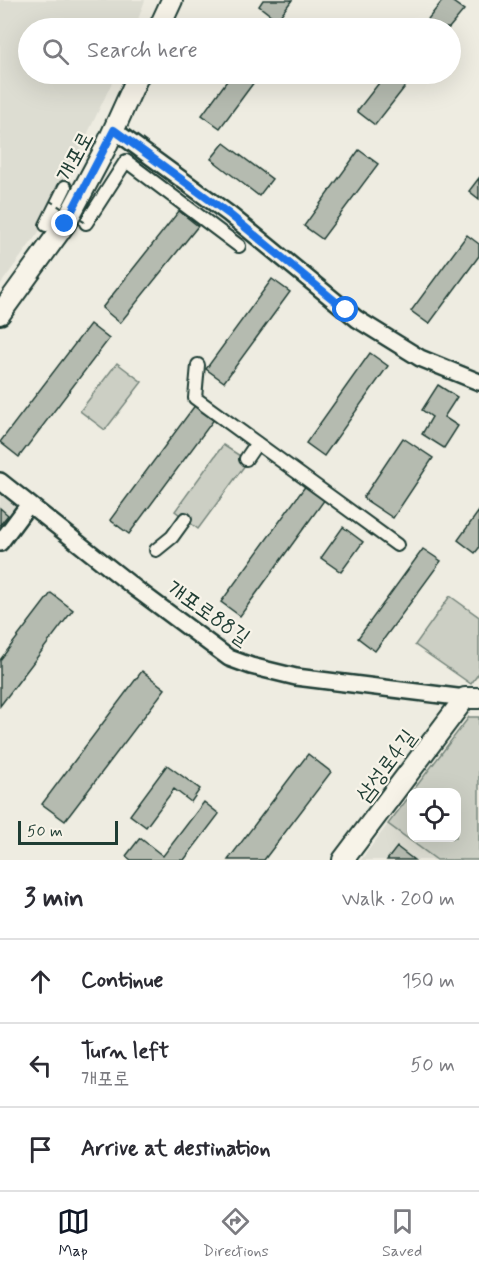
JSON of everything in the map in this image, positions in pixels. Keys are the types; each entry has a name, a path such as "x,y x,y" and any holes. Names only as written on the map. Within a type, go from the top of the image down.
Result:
{"street":[{"path":"164,18 172,0"},
{"name":"개포로","path":"0,314 65,224 114,130 135,84"},
{"path":"114,130 229,214 357,319 420,358 479,382"},
{"path":"86,223 126,161 239,246"},
{"path":"46,225 53,203 65,187"},
{"path":"198,365 195,398 397,545"},
{"path":"246,459 257,443"},
{"name":"개포로88길","path":"0,481 135,588 229,658 268,672 296,677 472,698"},
{"path":"0,543 29,504"},
{"path":"156,550 172,537 185,519"},
{"name":"삼성로4길","path":"343,860 472,698"}],"path":[{"path":"53,203 86,223"}],"shaded area":[{"path":"0,0 145,0 139,18 18,18 18,84 111,84 44,225 0,285"},
{"path":"117,363 142,382 105,430 80,411"},
{"path":"223,445 248,461 198,529 175,511"},
{"path":"0,484 26,506 0,539"},
{"path":"450,596 479,617 479,673 471,684 415,645"},
{"path":"469,717 479,717 479,860 437,860 412,842 461,842 461,788 415,788"},
{"path":"407,799 407,838 388,824"},
{"path":"388,824 407,838 407,842 412,842 437,860 361,860"}],"building":[{"path":"263,0 292,0 278,18 274,18 259,6"},
{"path":"443,0 450,0 464,10 457,18 429,18"},
{"path":"225,84 253,84 220,128 202,115"},
{"path":"378,84 407,84 375,125 357,111"},
{"path":"224,143 272,179 259,196 211,159"},
{"path":"359,150 378,164 322,239 304,226"},
{"path":"479,178 479,199 469,191"},
{"path":"179,211 198,226 120,323 102,308"},
{"path":"467,235 479,244 479,256 429,324 411,311"},
{"path":"272,279 290,292 224,382 206,369"},
{"path":"90,324 109,339 19,457 0,442"},
{"path":"370,353 388,366 324,456 306,443"},
{"path":"438,385 457,397 444,417 458,426 444,448 422,434 432,417 422,410"},
{"path":"196,404 215,418 129,534 110,520"},
{"path":"403,438 433,458 393,518 363,498"},
{"path":"309,481 328,495 240,616 221,602"},
{"path":"0,508 8,515 0,525"},
{"path":"479,511 479,548 475,553 458,540"},
{"path":"343,527 363,542 341,572 321,558"},
{"path":"423,549 441,561 375,651 358,638"},
{"path":"51,593 73,610 0,706 0,660"},
{"path":"142,671 165,689 65,821 42,804"},
{"path":"308,754 331,772 264,860 228,860"},
{"path":"167,765 200,789 191,802 174,789 146,827 130,815"},
{"path":"204,802 219,814 184,860 131,860 126,856 140,838 163,856"},
{"path":"397,847 414,860 387,860"}],"route":[{"path":"65,224 114,130 229,214 346,310"}]}
